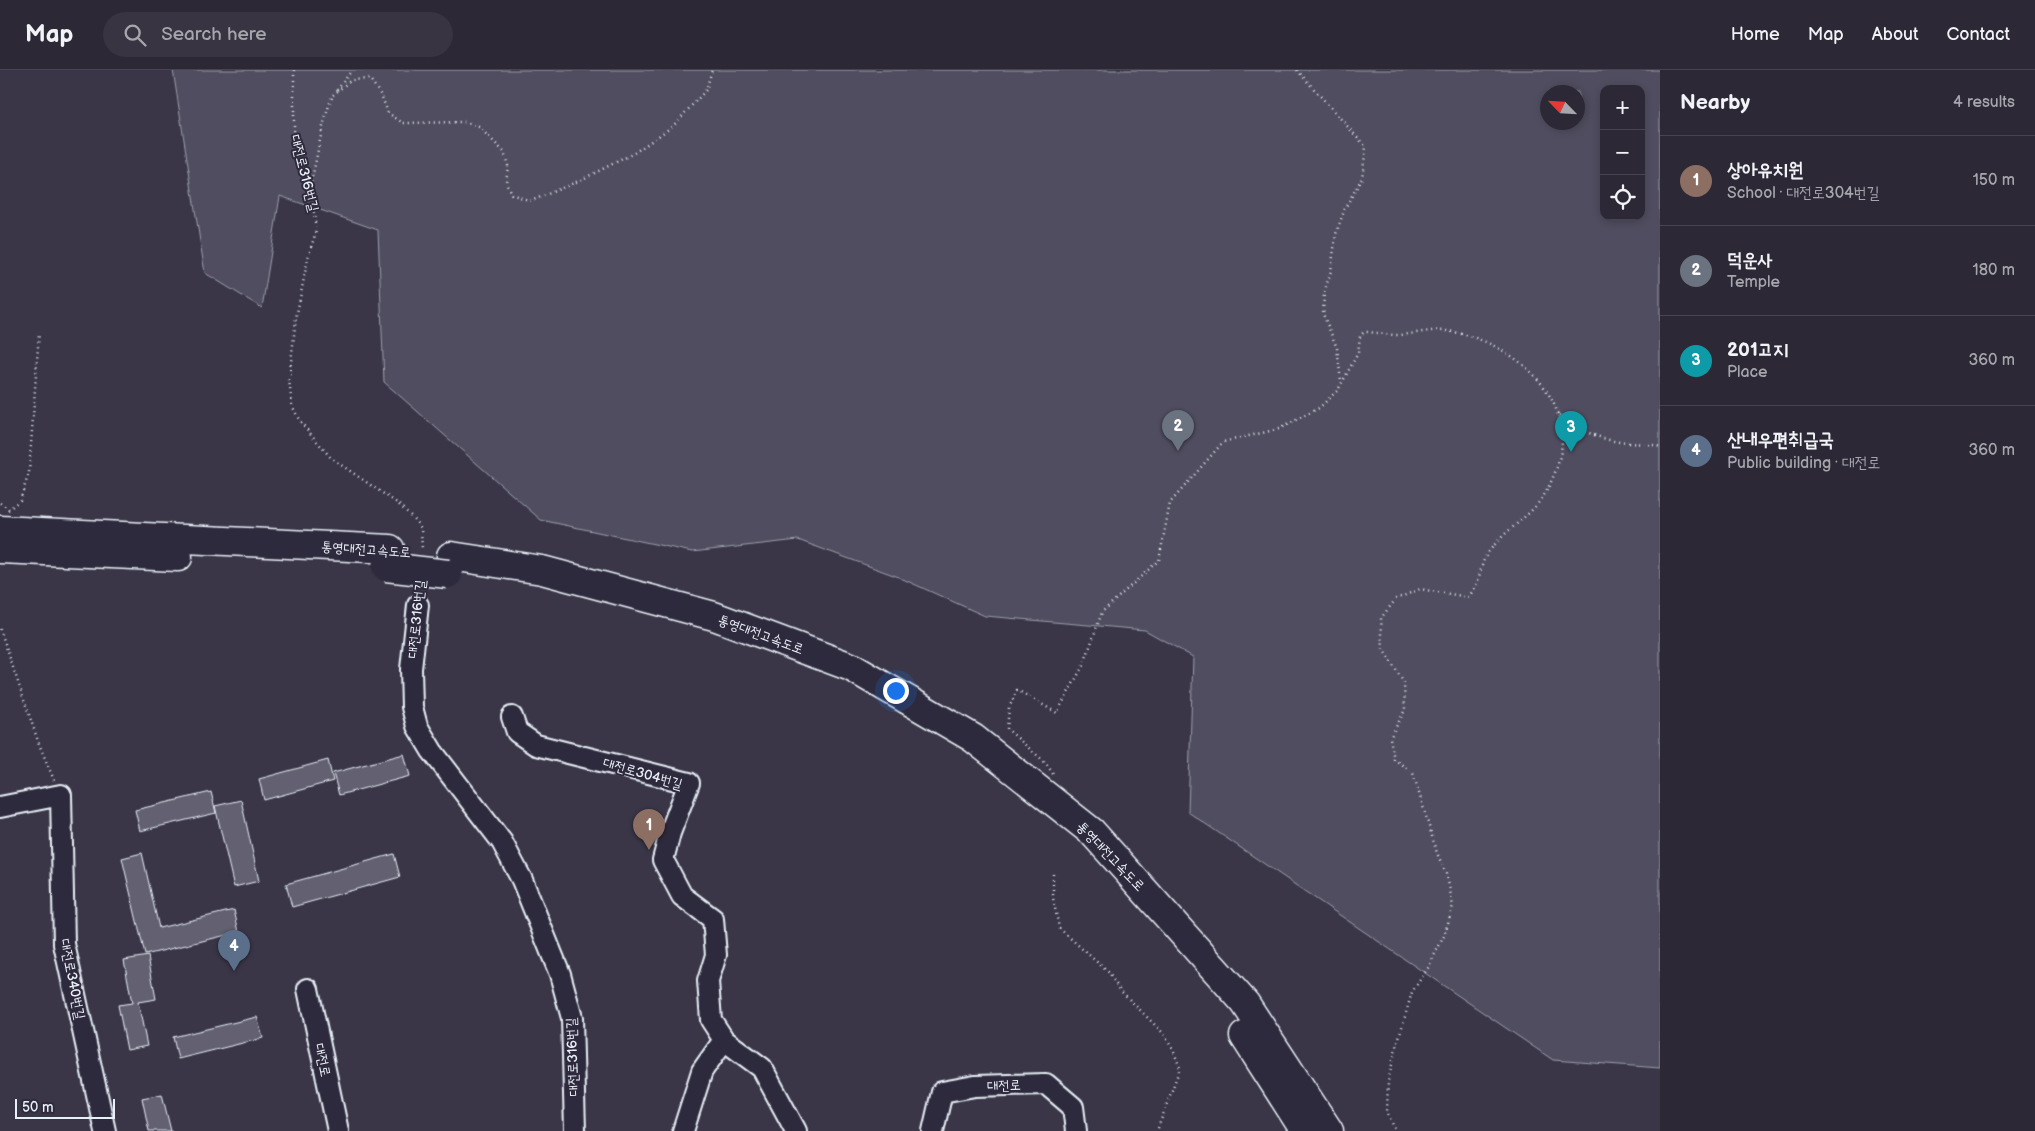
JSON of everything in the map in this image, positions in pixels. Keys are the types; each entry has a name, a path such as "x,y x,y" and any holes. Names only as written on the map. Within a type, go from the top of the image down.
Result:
{"highway":[{"name":"통영대전고속도로","path":"4,518 449,565 542,570 714,616 851,667 973,738 1092,832 1238,1010 1329,1131"},
{"name":"통영대전고속도로","path":"0,549 388,558"},
{"name":"통영대전고속도로","path":"1238,1010 1305,1131"}],"street":[{"name":"대전로316번길","path":"418,605 411,669 412,707 417,726 432,751 502,842 522,880 557,966 572,1018 575,1131"},
{"name":"대전로304번길","path":"512,718 517,732 536,745 689,783 670,833 663,860 682,896 713,919 716,955 708,981 711,1020 724,1040 762,1068 796,1131"},
{"path":"0,807 61,795"},
{"name":"대전로340번길","path":"61,795 64,944 105,1131"},
{"name":"대전로","path":"308,989 338,1131"},
{"path":"683,1131 702,1071 724,1040"},
{"name":"대전로","path":"933,1131 942,1092 975,1086 1046,1084 1073,1107 1076,1131"}],"path":[{"name":"대전로316번길","path":"294,70 294,139 310,187 316,231 304,273 296,318 289,380 292,405 299,420 330,458 397,503 421,528 423,538 422,558"},
{"path":"310,187 318,158 324,119 333,95 352,70"},
{"path":"333,95 351,80 370,79 382,97 388,113 403,124 464,122 479,127 504,152 508,166 506,182 511,194 531,201 581,180 625,158 673,126 706,90 712,70"},
{"path":"1297,70 1366,147 1362,178 1345,208 1336,234 1324,293 1323,314 1337,348 1342,383"},
{"path":"1053,780 1052,771 1046,763 1007,729 1009,708 1017,690 1057,713 1084,664 1102,612 1159,560 1170,503 1215,454 1223,442 1279,429 1319,408 1338,390 1358,353 1360,336 1364,332 1382,335 1400,335 1429,330 1458,333 1493,345 1514,356 1549,393 1558,415 1562,438 1561,455 1549,487 1538,507 1516,524 1487,554 1477,587 1468,597 1458,597 1420,588 1396,599 1381,618 1383,649 1404,683 1405,710 1390,738 1394,759 1413,773 1437,853 1447,876 1453,906 1436,952 1412,992 1396,1048 1388,1081 1387,1112 1396,1131"},
{"path":"4,518 20,500 29,473 39,333"},
{"path":"1558,415 1583,432 1621,442 1648,443 1660,446"},
{"path":"0,503 4,518"},
{"path":"0,629 38,744 61,795"},
{"path":"1053,874 1053,898 1060,928 1108,972 1120,990 1164,1034 1174,1052 1180,1068 1158,1131"}],"shaded area":[{"path":"173,70 1660,70 1660,1068 1553,1060 1188,812 1193,657 1145,630 985,616 896,576 798,540 692,552 541,520 384,382 378,230 280,196 262,308 205,273"}],"building":[{"path":"404,754 410,776 339,795 333,773"},
{"path":"328,760 333,781 264,800 259,779"},
{"path":"211,792 216,813 140,831 135,810"},
{"path":"241,800 259,881 234,887 215,806"},
{"path":"142,853 159,928 234,910 239,932 145,955 122,858"},
{"path":"394,854 400,877 292,907 286,884"},
{"path":"148,956 156,999 138,1002 147,1046 127,1050 118,1005 132,1003 124,960"},
{"path":"257,1017 263,1038 178,1059 173,1037"},
{"path":"162,1094 171,1131 149,1131 142,1098"}],"place":[{"name":"덕운사","path":"1178,451"},
{"name":"201고지","path":"1571,452"},
{"name":"상아유치원","path":"649,850"},
{"name":"산내우편취급국","path":"234,971"}]}
